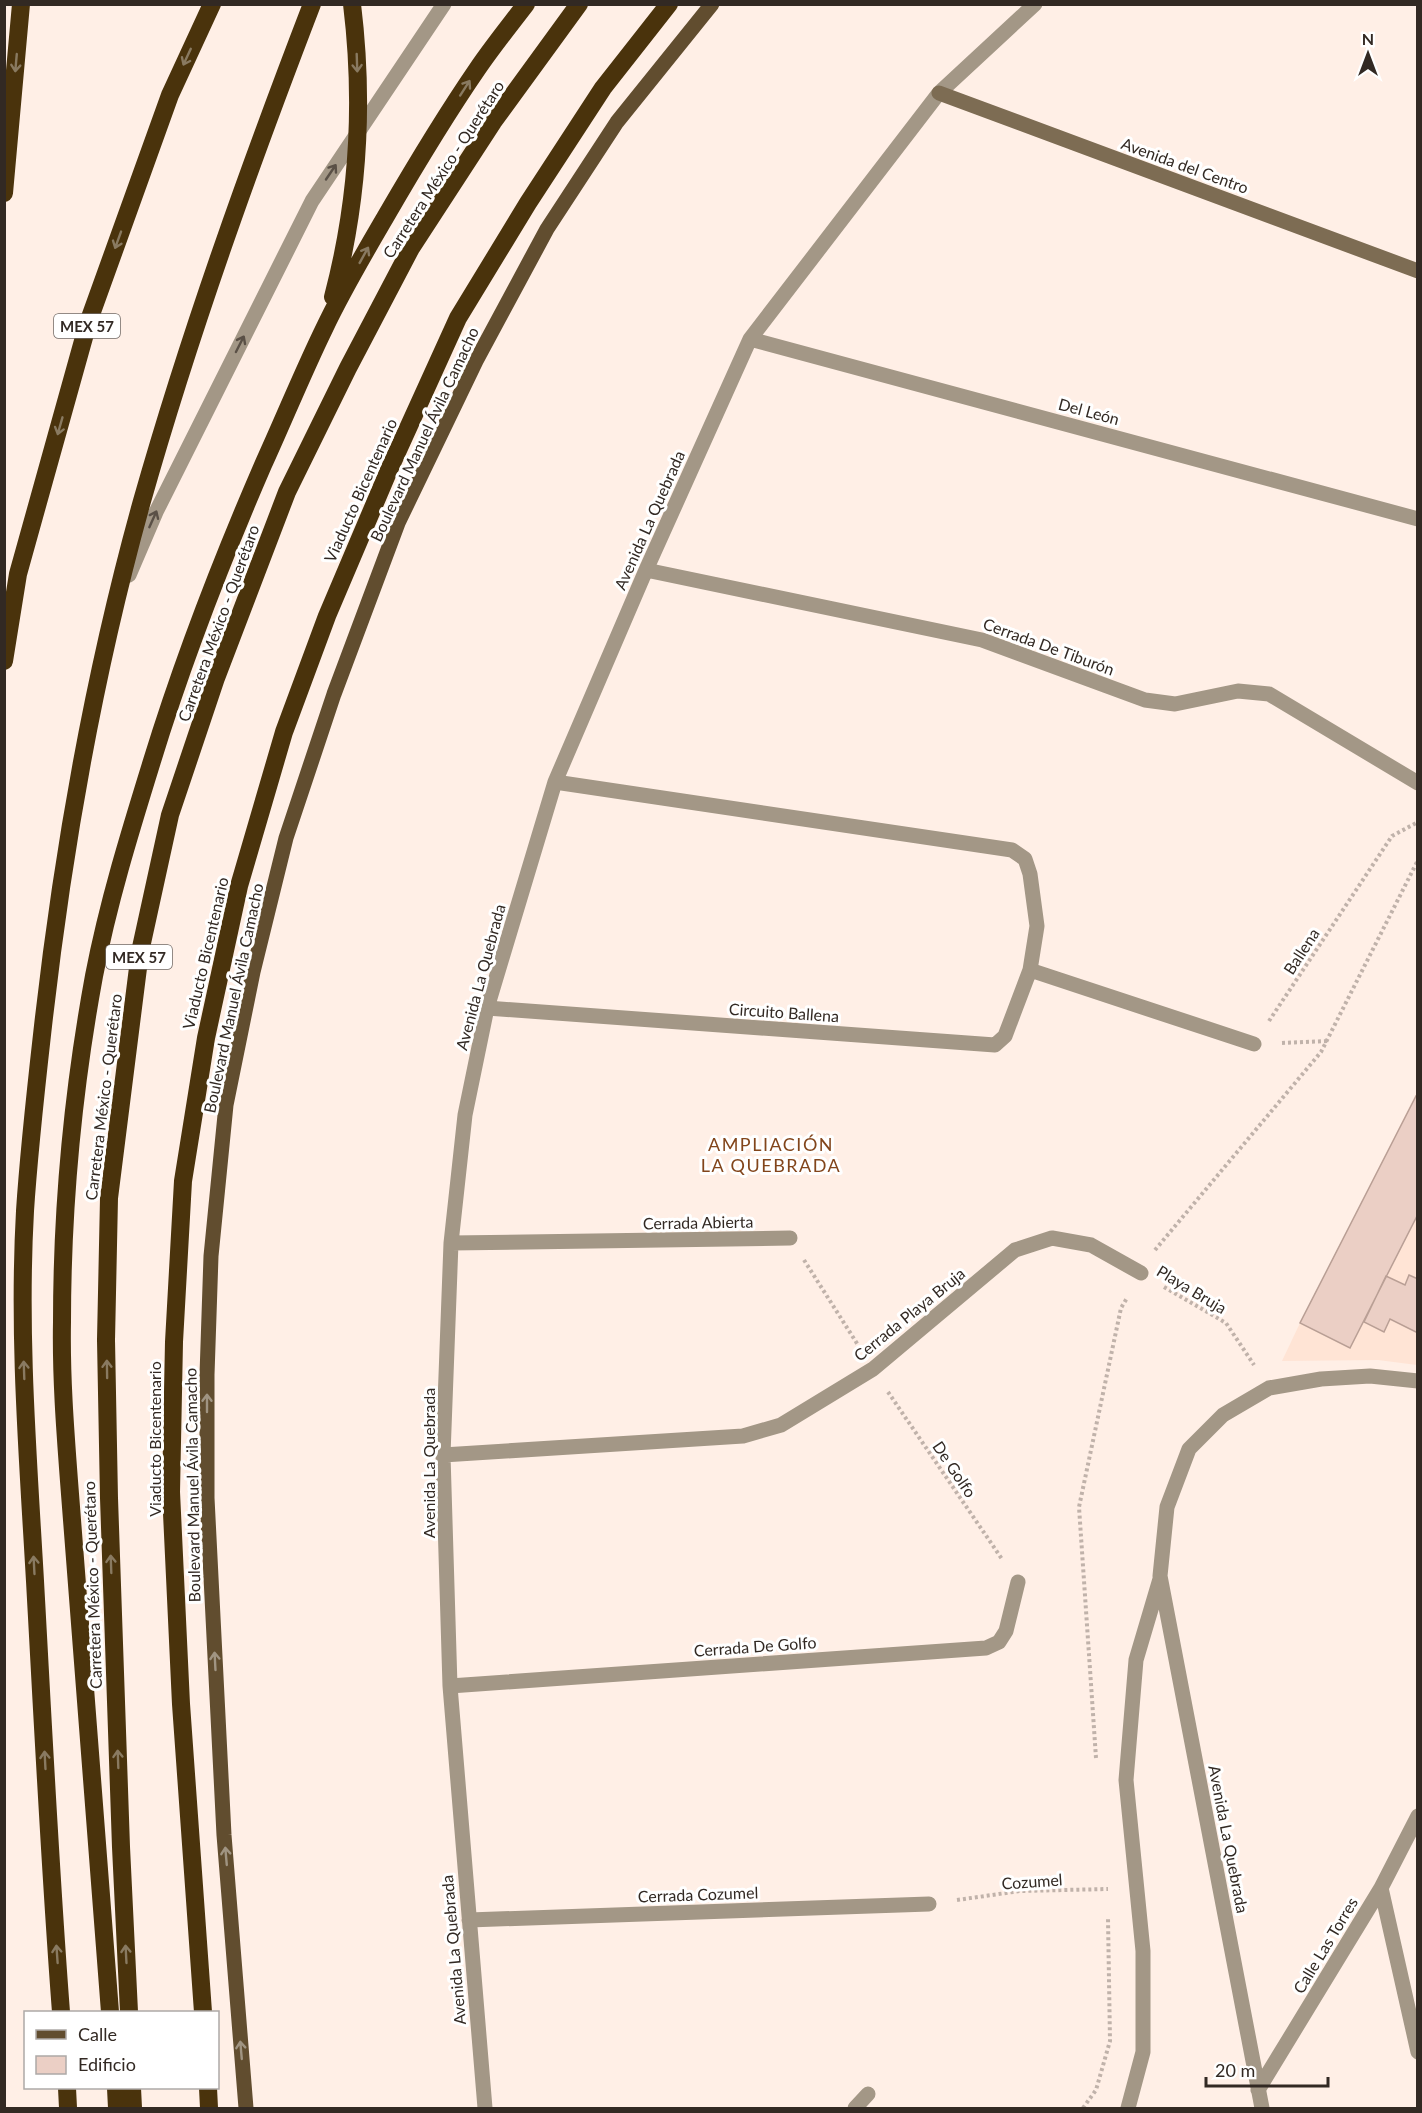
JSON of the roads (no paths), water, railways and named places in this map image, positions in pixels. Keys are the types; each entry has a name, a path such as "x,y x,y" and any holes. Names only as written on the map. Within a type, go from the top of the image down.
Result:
{"highway":[{"path":"4,193 21,4"},
{"name":"MEX 57","path":"4,661 18,574 88,323 170,95 212,4"},
{"path":"61,2011 25,1407 22,1311 31,1125 54,930 90,720 114,611 148,482 213,272 265,126 312,4"},
{"path":"326,325 339,274 356,170 358,100 356,30 352,4"},
{"path":"110,2011 63,1402 63,1242 69,1161 79,1067 95,973 113,893 165,719 197,626 234,532 326,325 364,254 441,124 479,65 526,4"},
{"name":"Carretera México - Querétaro","path":"129,2011 109,1498 106,1340 109,1198 140,952 170,815 216,678 287,492 348,368 411,248 493,122 579,4"},
{"name":"Viaducto Bicentenario","path":"203,2011 181,1704 171,1503 174,1342 183,1181 206,1038 239,886 284,732 327,616 389,470 458,318 528,203 603,88 669,4"},
{"path":"67,2089 68,2109"},
{"path":"116,2089 117,2109"},
{"path":"132,2089 134,2109"},
{"path":"208,2089 209,2109"}],"main road":[{"name":"Boulevard Manuel Ávila Camacho","path":"246,2109 224,1834 207,1498 207,1375 211,1256 226,1105 253,972 286,838 334,694 403,512 476,361 547,229 617,122 712,4"}],"street":[{"path":"114,611 156,512 312,201 444,4"},
{"name":"Avenida La Quebrada","path":"484,2109 450,1686 443,1455 451,1243 465,1115 487,1008 555,782 646,570 750,339 939,93 1035,4"},
{"name":"Avenida del Centro","path":"939,93 1418,271"},
{"name":"Del León","path":"750,339 1418,519"},
{"name":"Cerrada De Tiburón","path":"646,570 982,640 1145,700 1175,704 1238,691 1269,694 1418,783"},
{"name":"Circuito Ballena","path":"487,1008 995,1045 1005,1036 1030,970 1037,926 1030,874 1025,859 1012,850 555,782"},
{"path":"1030,970 1254,1044"},
{"name":"Cerrada Abierta","path":"451,1243 790,1238"},
{"name":"Cerrada Playa Bruja","path":"443,1455 743,1436 781,1425 873,1369 1015,1250 1052,1238 1091,1245 1142,1273"},
{"name":"Avenida La Quebrada","path":"1128,2109 1143,2052 1143,1951 1126,1780 1136,1660 1161,1576 1167,1507 1189,1449 1223,1414 1269,1388 1321,1379 1360,1377 1418,1381"},
{"name":"Avenida La Quebrada","path":"1161,1576 1262,2109"},
{"name":"Cerrada De Golfo","path":"450,1686 986,1648 999,1642 1006,1631 1018,1582"},
{"name":"Calle Las Torres","path":"1258,2090 1381,1888 1418,1816"},
{"path":"1381,1888 1418,2052"},
{"name":"Cerrada Cozumel","path":"468,1920 929,1904"},
{"path":"855,2109 868,2094"}],"district":[{"name":"AMPLIACIÓN LA QUEBRADA","path":"771,1154"}]}
